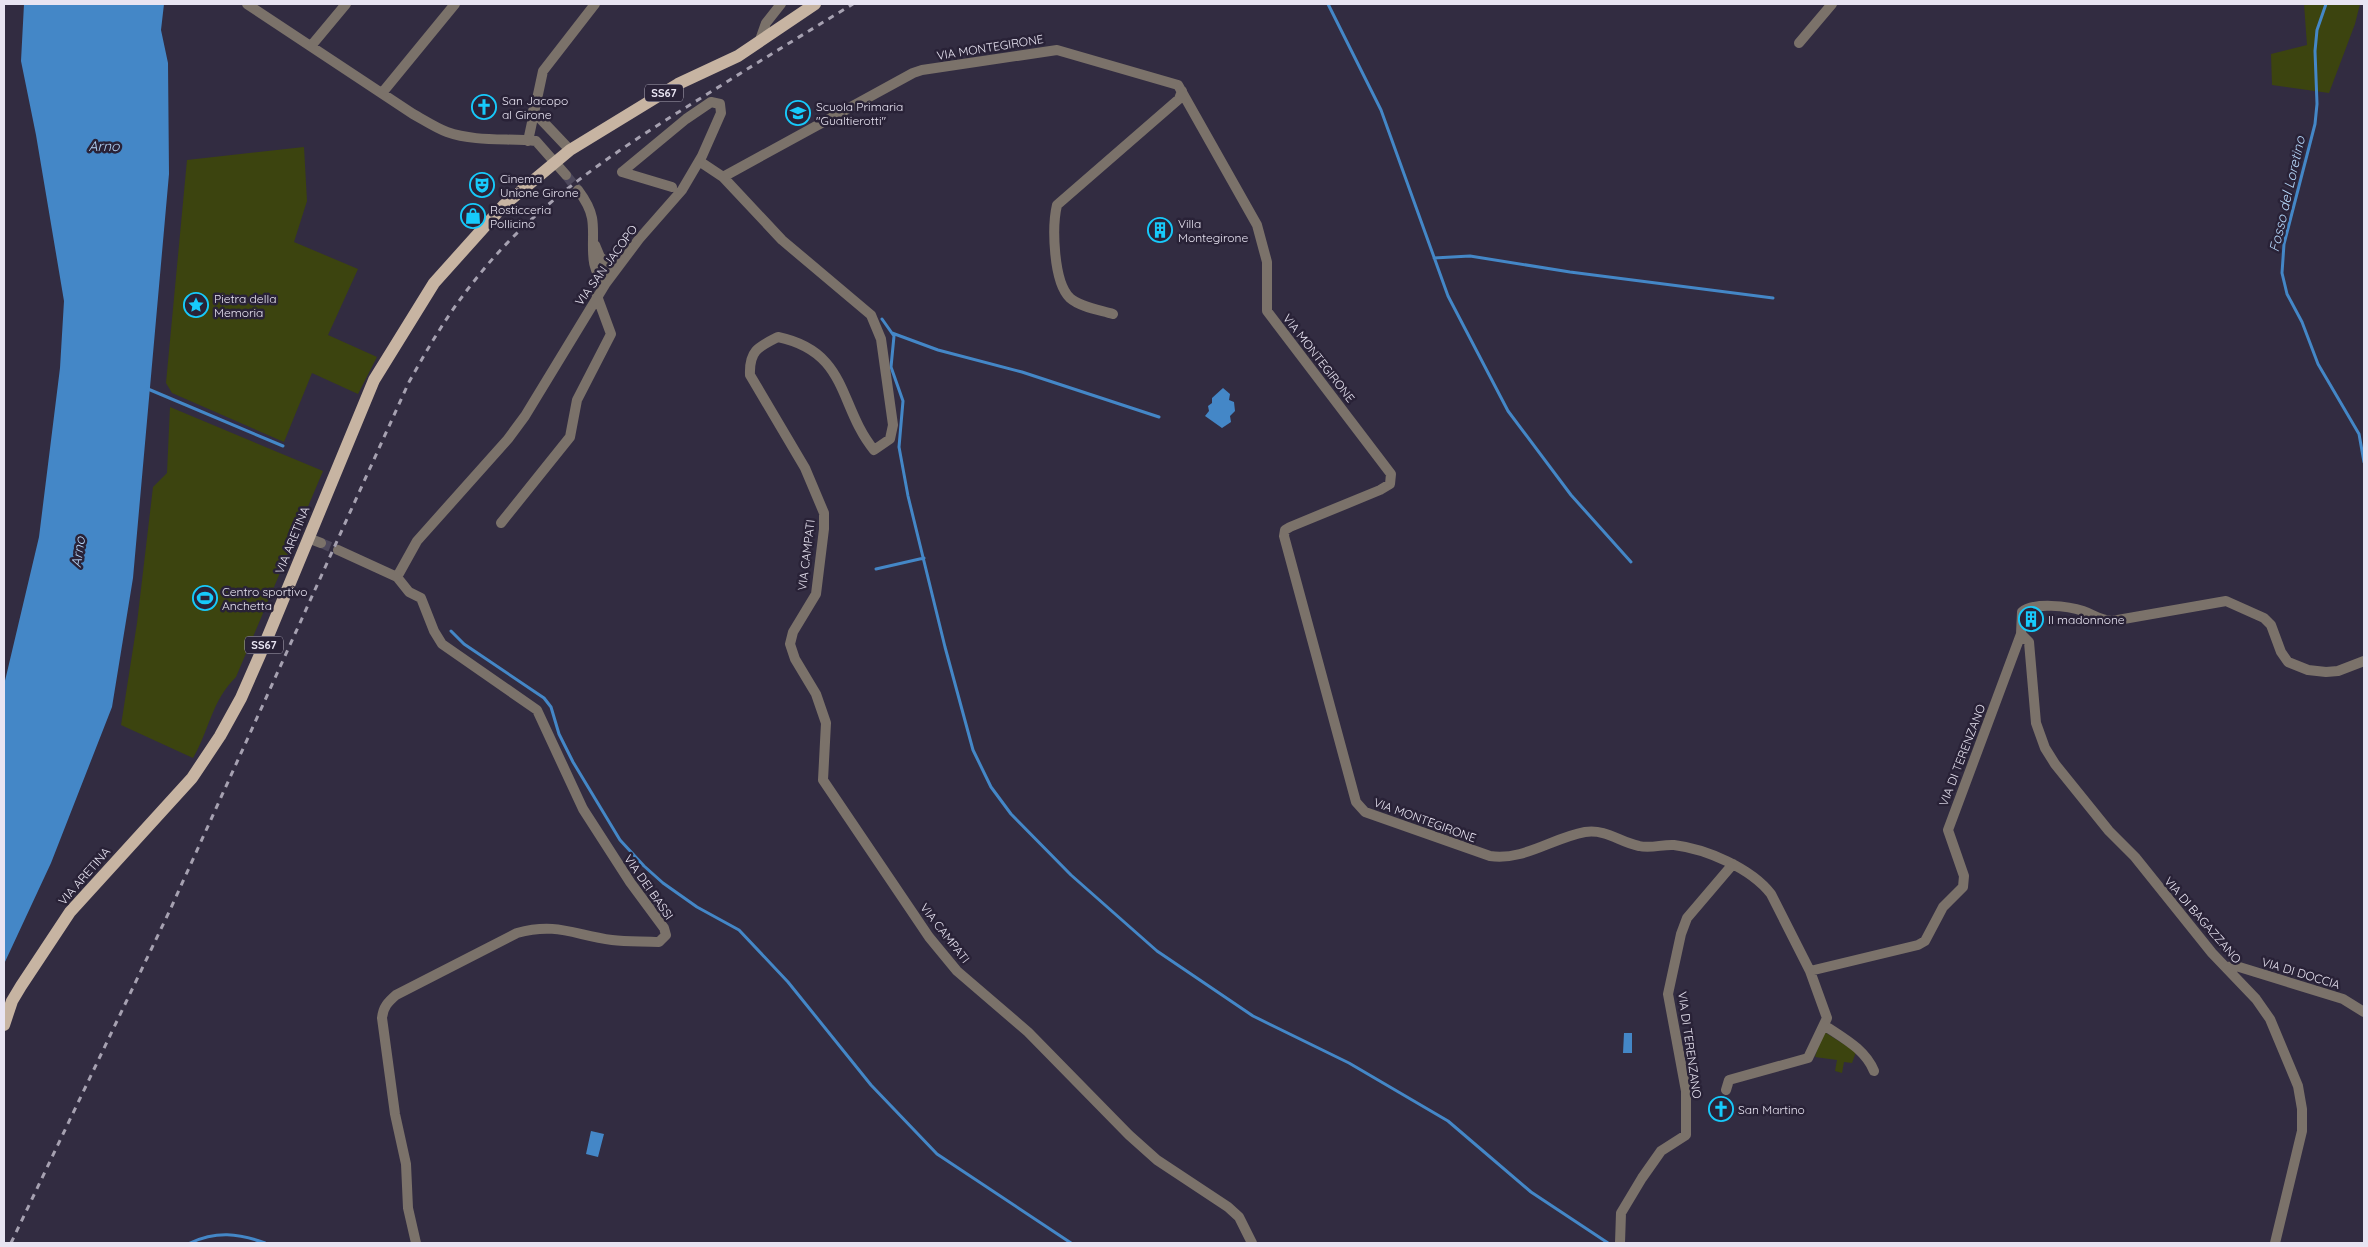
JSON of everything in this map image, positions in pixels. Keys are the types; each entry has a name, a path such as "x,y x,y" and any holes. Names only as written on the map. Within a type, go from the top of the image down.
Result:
{"main road":[{"name":"SS67","path":"570,150 670,89 738,56 815,4"},
{"name":"VIA ARETINA","path":"4,1026 12,1001 20,986 70,912 192,778 220,736 248,682 374,380 418,306 446,268 476,234 508,202 570,150"}],"street":[{"path":"247,4 413,114 447,132 538,142 566,175"},
{"path":"311,46 346,4"},
{"path":"382,93 455,4"},
{"path":"528,141 543,71 595,4"},
{"path":"1800,43 1832,4"},
{"path":"760,40 766,22 775,5 786,22"},
{"name":"VIA MONTEGIRONE","path":"723,176 913,73 922,70 1057,50 1178,85 1257,225 1267,262 1267,311 1391,474 1390,484 1380,490 1290,528 1286,530 1284,536 1356,802 1365,812 1490,856 1505,858 1519,855 1574,835 1600,831 1641,847 1672,845 1694,849 1733,864"},
{"path":"1113,314 1071,299 1065,292 1053,236 1057,205 1180,99 1182,91"},
{"name":"VIA SAN JACOPO","path":"396,577 417,541 508,439 525,416 606,283 682,190 699,161 721,113 722,106 716,101 708,103 694,112 622,172 672,187"},
{"path":"533,111 570,150"},
{"name":"VIA CAMPATI","path":"699,161 723,176 782,240 871,315 881,339 893,425 890,439 874,450 862,433 844,388 822,358 801,345 778,337 754,352 749,361 750,375 805,468 824,513 824,529 816,594 793,632 790,644 795,659 816,694 826,722 823,780 843,813 929,937 957,971 1028,1032 1129,1135 1157,1160 1228,1207 1239,1218 1252,1243"},
{"path":"578,190 591,212 596,269 606,283"},
{"path":"594,244 600,257 616,269"},
{"path":"501,523 570,437 577,400 611,334 597,296"},
{"path":"308,538 321,544"},
{"name":"VIA DEI BASSI","path":"338,550 396,577 409,592 421,598 434,631 442,644 525,700 536,710 583,809 630,882 664,928 666,935 659,942 630,942 612,940 565,929 532,929 517,933 396,995 388,1002 383,1009 382,1018 396,1114 406,1164 408,1208 416,1243"},
{"name":"VIA DI TERENZANO","path":"1810,971 1918,945 1924,941 1943,907 1962,886 1964,876 1948,830 2021,634 2022,612 2032,607 2059,607 2082,611 2104,621 2112,621 2226,601 2264,618 2271,625 2281,652 2288,662 2308,670 2326,672 2338,671 2364,661"},
{"name":"VIA DI BAGAZZANO","path":"2021,634 2029,642 2036,723 2045,748 2055,764 2110,831 2135,857 2200,938 2270,1019 2298,1086 2302,1108 2302,1131 2275,1243"},
{"path":"1728,1085 1808,1058 1827,1018 1810,971 1771,894 1764,884 1733,864"},
{"name":"VIA DI TERENZANO","path":"1620,1243 1621,1213 1661,1151 1686,1136 1686,1091 1668,994 1681,934 1687,918 1733,864"},
{"name":"VIA DI DOCCIA","path":"2227,968 2236,966 2343,999 2364,1012"},
{"path":"1824,1025 1862,1052 1868,1058 1874,1071"},
{"path":"1661,1151 1671,1137"}],"green space":[{"path":"2304,4 2360,4 2355,24 2329,93 2272,85 2271,54 2307,45"},
{"path":"304,147 307,201 294,242 358,269 328,335 377,357 358,394 312,373 284,442 172,393 166,383 187,160"},
{"name":"Centro sportivo Anchetta","path":"170,407 323,471 236,677 221,696 193,758 121,725 137,623 153,487 167,473"},
{"path":"1823,1031 1856,1052 1852,1063 1844,1062 1842,1073 1835,1071 1837,1060 1815,1057"}],"water":[{"name":"Arno","path":"24,4 164,4 161,30 168,63 169,174 133,578 112,707 51,863 4,964 4,685 39,537 60,368 64,301 36,135 21,61"},
{"path":"1223,388 1230,394 1229,400 1234,402 1235,411 1230,416 1231,422 1222,428 1205,416 1209,411 1208,406 1212,403 1212,398"},
{"path":"1624,1033 1632,1033 1632,1053 1623,1053"},
{"path":"591,1131 604,1134 598,1157 586,1154"}],"waterway":[{"path":"1328,4 1381,110 1448,296 1508,411 1571,495 1631,562"},
{"name":"Fosso del Loretino","path":"2326,4 2317,30 2315,51 2317,104 2315,124 2284,244 2282,273 2287,294 2302,322 2318,364 2359,434 2364,462"},
{"path":"1434,258 1470,256 1570,272 1773,298"},
{"path":"882,319 894,336 891,367 903,401 899,447 908,496 945,647 973,750 991,787 1011,814 1071,875 1157,951 1253,1016 1349,1063 1448,1121 1531,1192 1608,1243"},
{"path":"892,333 938,350 1022,372 1159,417"},
{"path":"148,389 283,446"},
{"path":"876,569 924,558"},
{"path":"451,631 464,644 544,698 551,707 559,734 573,762 620,840 644,866 663,883 697,907 739,930 788,982 871,1085 937,1154 1071,1243"},
{"path":"190,1243 218,1235 236,1235 265,1243"}],"tunnel":[{"path":"566,175 578,190"},
{"path":"321,543 338,550"}],"railway":[{"path":"11,1243 170,910 409,382 448,317 475,280 499,252 524,226 580,179 670,117 853,4"}],"place":[{"name":"San Jacopo al Girone","path":"484,107"},
{"name":"Scuola Primaria \"Gualtierotti\"","path":"798,113"},
{"name":"Cinema Unione Girone","path":"482,185"},
{"name":"Rosticceria Pollicino","path":"473,216"},
{"name":"Villa Montegirone","path":"1160,230"},
{"name":"Pietra della Memoria","path":"196,305"},
{"name":"Centro sportivo Anchetta","path":"205,598"},
{"name":"Il madonnone","path":"2031,619"},
{"name":"San Martino","path":"1721,1109"}]}
